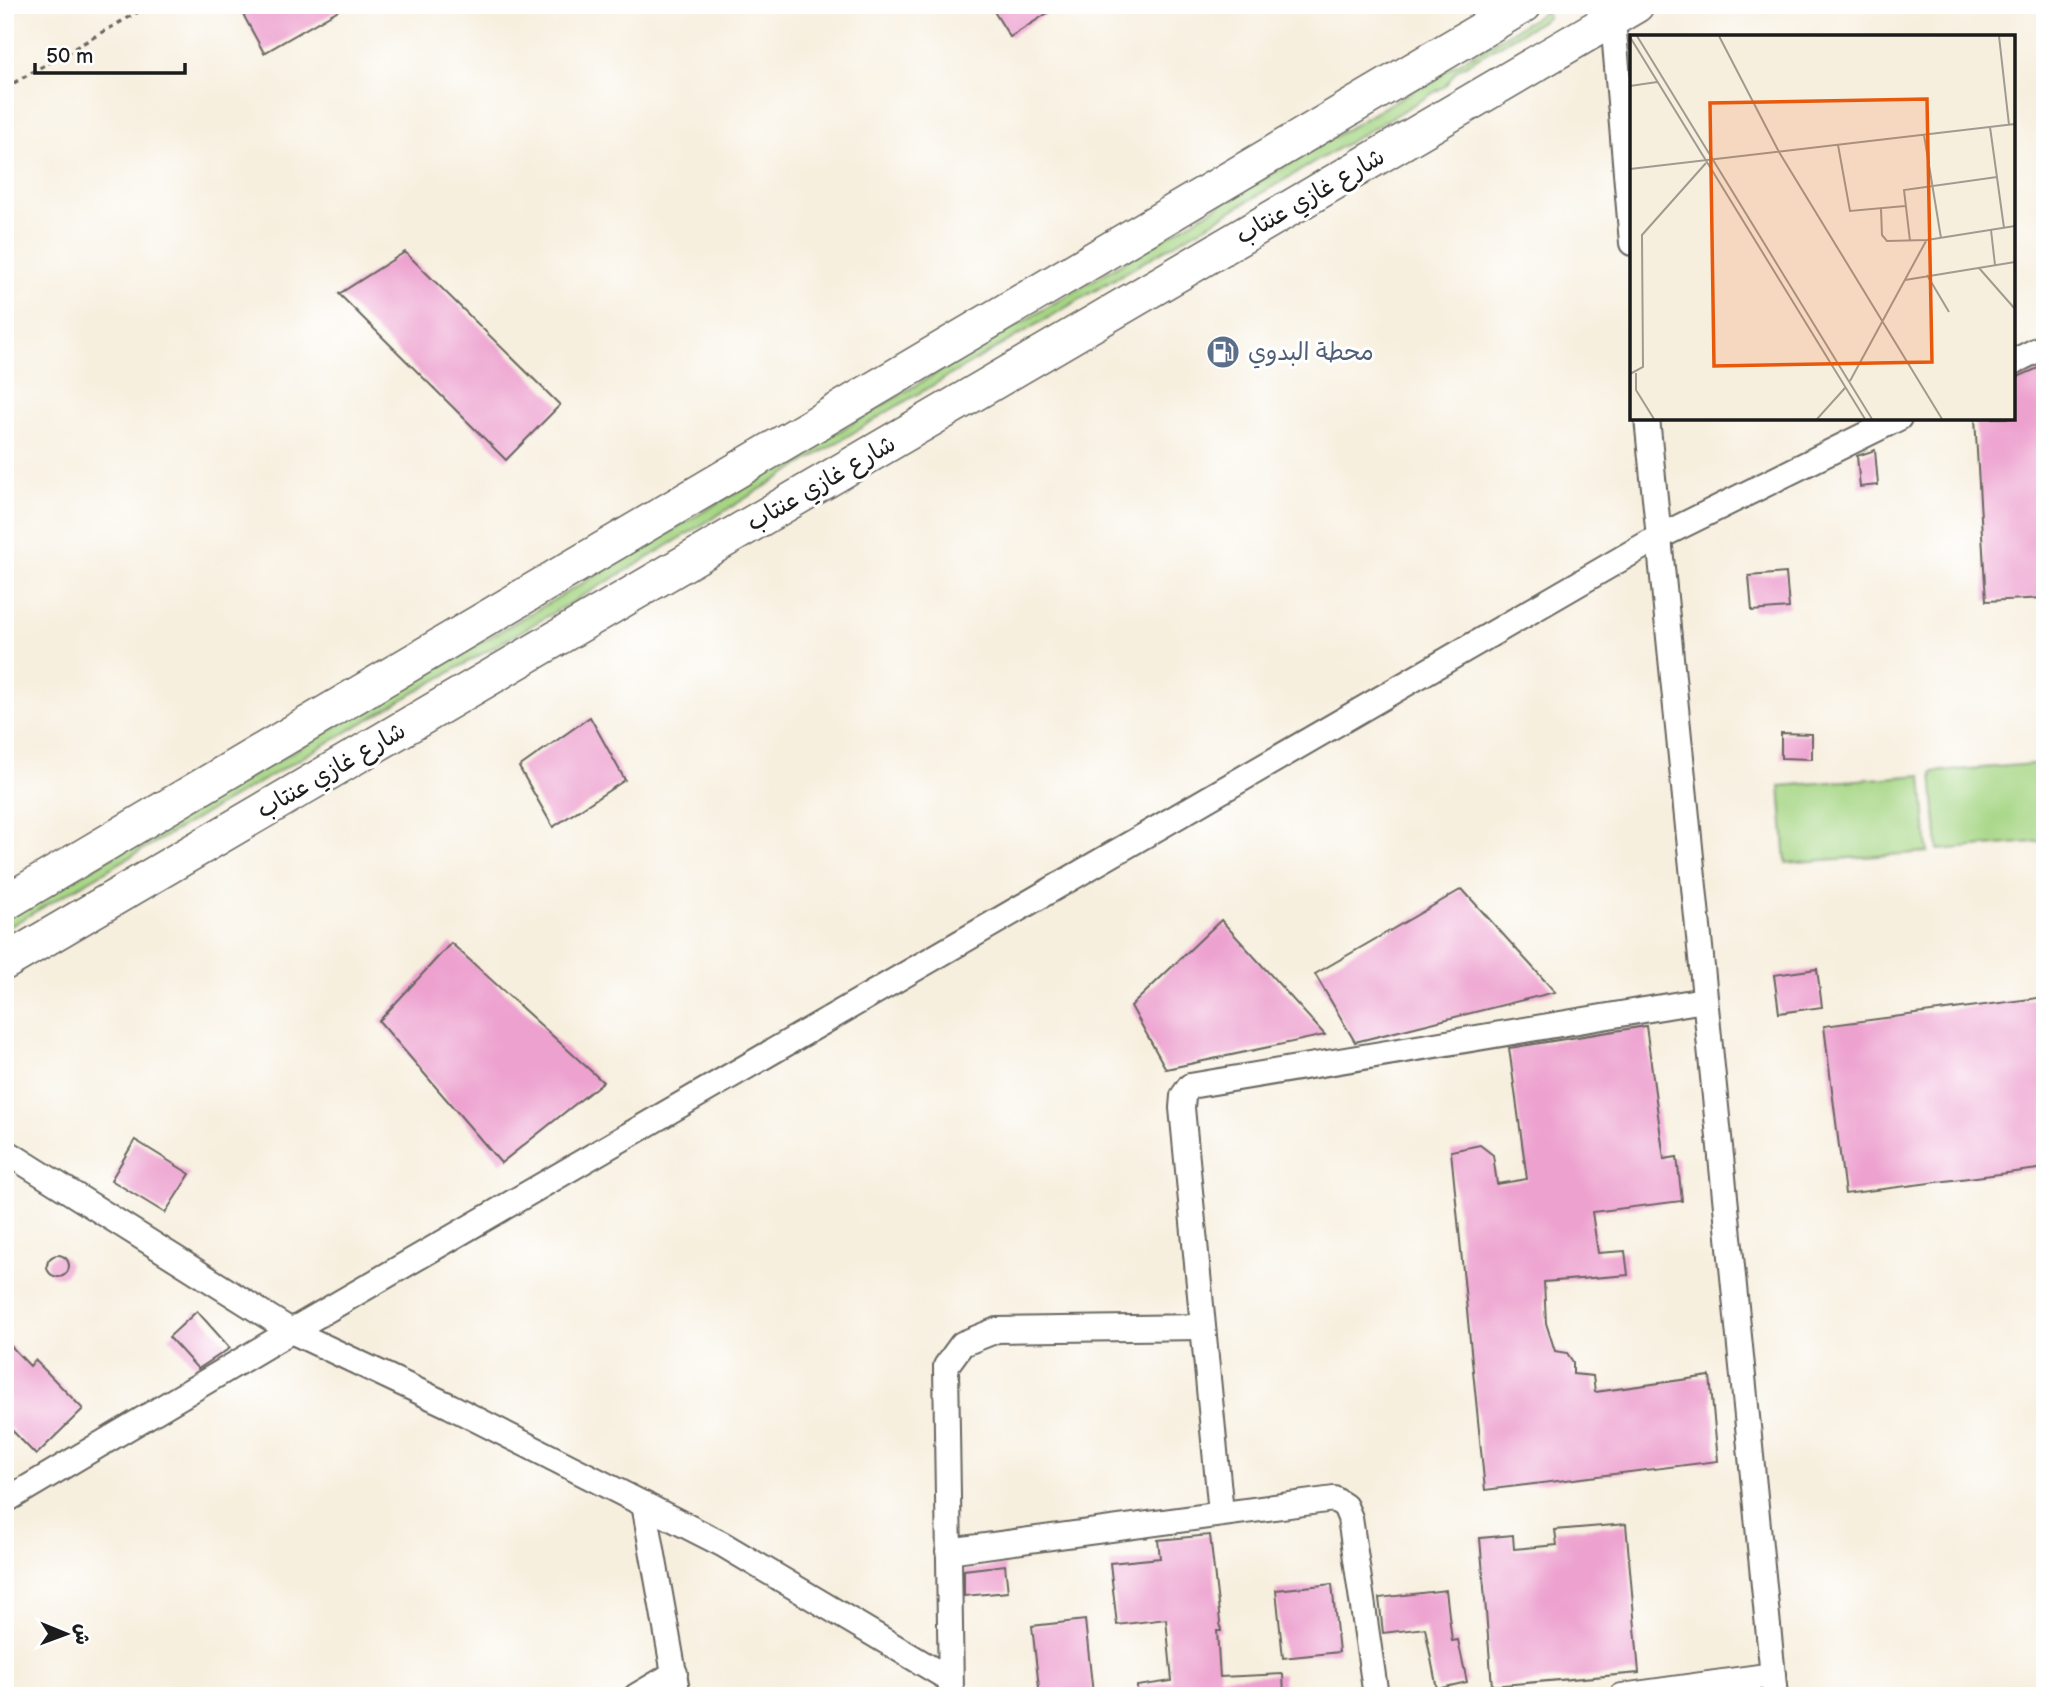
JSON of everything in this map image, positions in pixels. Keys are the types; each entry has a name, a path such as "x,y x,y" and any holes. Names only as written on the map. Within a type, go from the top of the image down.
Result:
{"highway":[{"path":"5,904 1524,5"},
{"name":"شارع غازي عنتاب","path":"5,962 1618,10"}],"street":[{"path":"1618,10 1630,210"},
{"path":"2015,361 2045,346"},
{"path":"1622,1696 1774,1685 1647,420"},
{"path":"5,1501 291,1331 1657,538 1895,420"},
{"path":"1221,1513 1182,1108 1183,1096 1190,1086 1704,1000"},
{"path":"5,1151 291,1331 450,1406 722,1544 951,1688"},
{"path":"951,1688 946,1366 962,1344 997,1331 1202,1327"},
{"path":"948,1551 1326,1498 1345,1506 1350,1518 1376,1696"},
{"path":"636,1696 676,1684 644,1504"}],"path":[{"path":"5,88 150,5"}],"green space":[{"path":"1546,11 1548,17 1457,70 1445,86 892,409 636,565 5,929 5,919 605,570"},
{"path":"2045,763 2045,841 1938,850 1932,772"},
{"path":"1922,775 1928,852 1786,863 1780,786"}],"building":[{"path":"238,5 347,5 264,53"},
{"path":"990,5 1060,5 1010,37"},
{"path":"405,252 560,405 506,460 339,294"},
{"path":"2045,365 2045,598 1986,601 1975,420 2015,420 2015,378"},
{"path":"1875,450 1878,485 1860,487 1857,456"},
{"path":"1786,573 1789,608 1752,611 1749,576"},
{"path":"590,717 625,780 553,827 519,767"},
{"path":"1781,733 1812,734 1812,759 1781,758"},
{"path":"1462,889 1555,992 1355,1042 1315,974"},
{"path":"1221,920 1325,1035 1166,1069 1131,1006"},
{"path":"451,943 603,1082 501,1163 379,1021"},
{"path":"1817,969 1822,1007 1779,1013 1774,975"},
{"path":"2045,997 2045,1168 1845,1194 1824,1026"},
{"path":"1646,1026 1664,1159 1677,1157 1682,1201 1592,1212 1598,1253 1625,1251 1628,1275 1544,1282 1546,1323 1555,1351 1567,1353 1573,1362 1573,1374 1593,1376 1595,1392 1710,1376 1718,1461 1485,1490 1451,1151 1480,1145 1493,1155 1497,1184 1527,1179 1509,1048"},
{"path":"135,1140 190,1174 165,1213 111,1180"},
{"path":"58,1255 66,1258 69,1266 66,1274 58,1277 50,1274 47,1266 50,1258"},
{"path":"197,1311 230,1348 198,1369 169,1337"},
{"path":"5,1340 30,1366 35,1360 83,1409 36,1455 5,1423"},
{"path":"1626,1524 1639,1673 1492,1686 1480,1538 1513,1535 1514,1549 1557,1545 1555,1530"},
{"path":"1210,1535 1221,1631 1217,1631 1220,1677 1283,1674 1284,1696 1137,1696 1137,1686 1172,1681 1166,1619 1117,1625 1110,1563 1160,1558 1158,1540"},
{"path":"1005,1565 1008,1592 964,1596 964,1570"},
{"path":"1332,1584 1339,1652 1283,1658 1276,1590"},
{"path":"1446,1590 1452,1641 1458,1640 1467,1682 1437,1689 1425,1628 1383,1633 1379,1598"},
{"path":"1085,1620 1093,1694 1040,1696 1032,1626"}],"place":[{"name":"محطة البدوي","path":"1223,352"}]}
